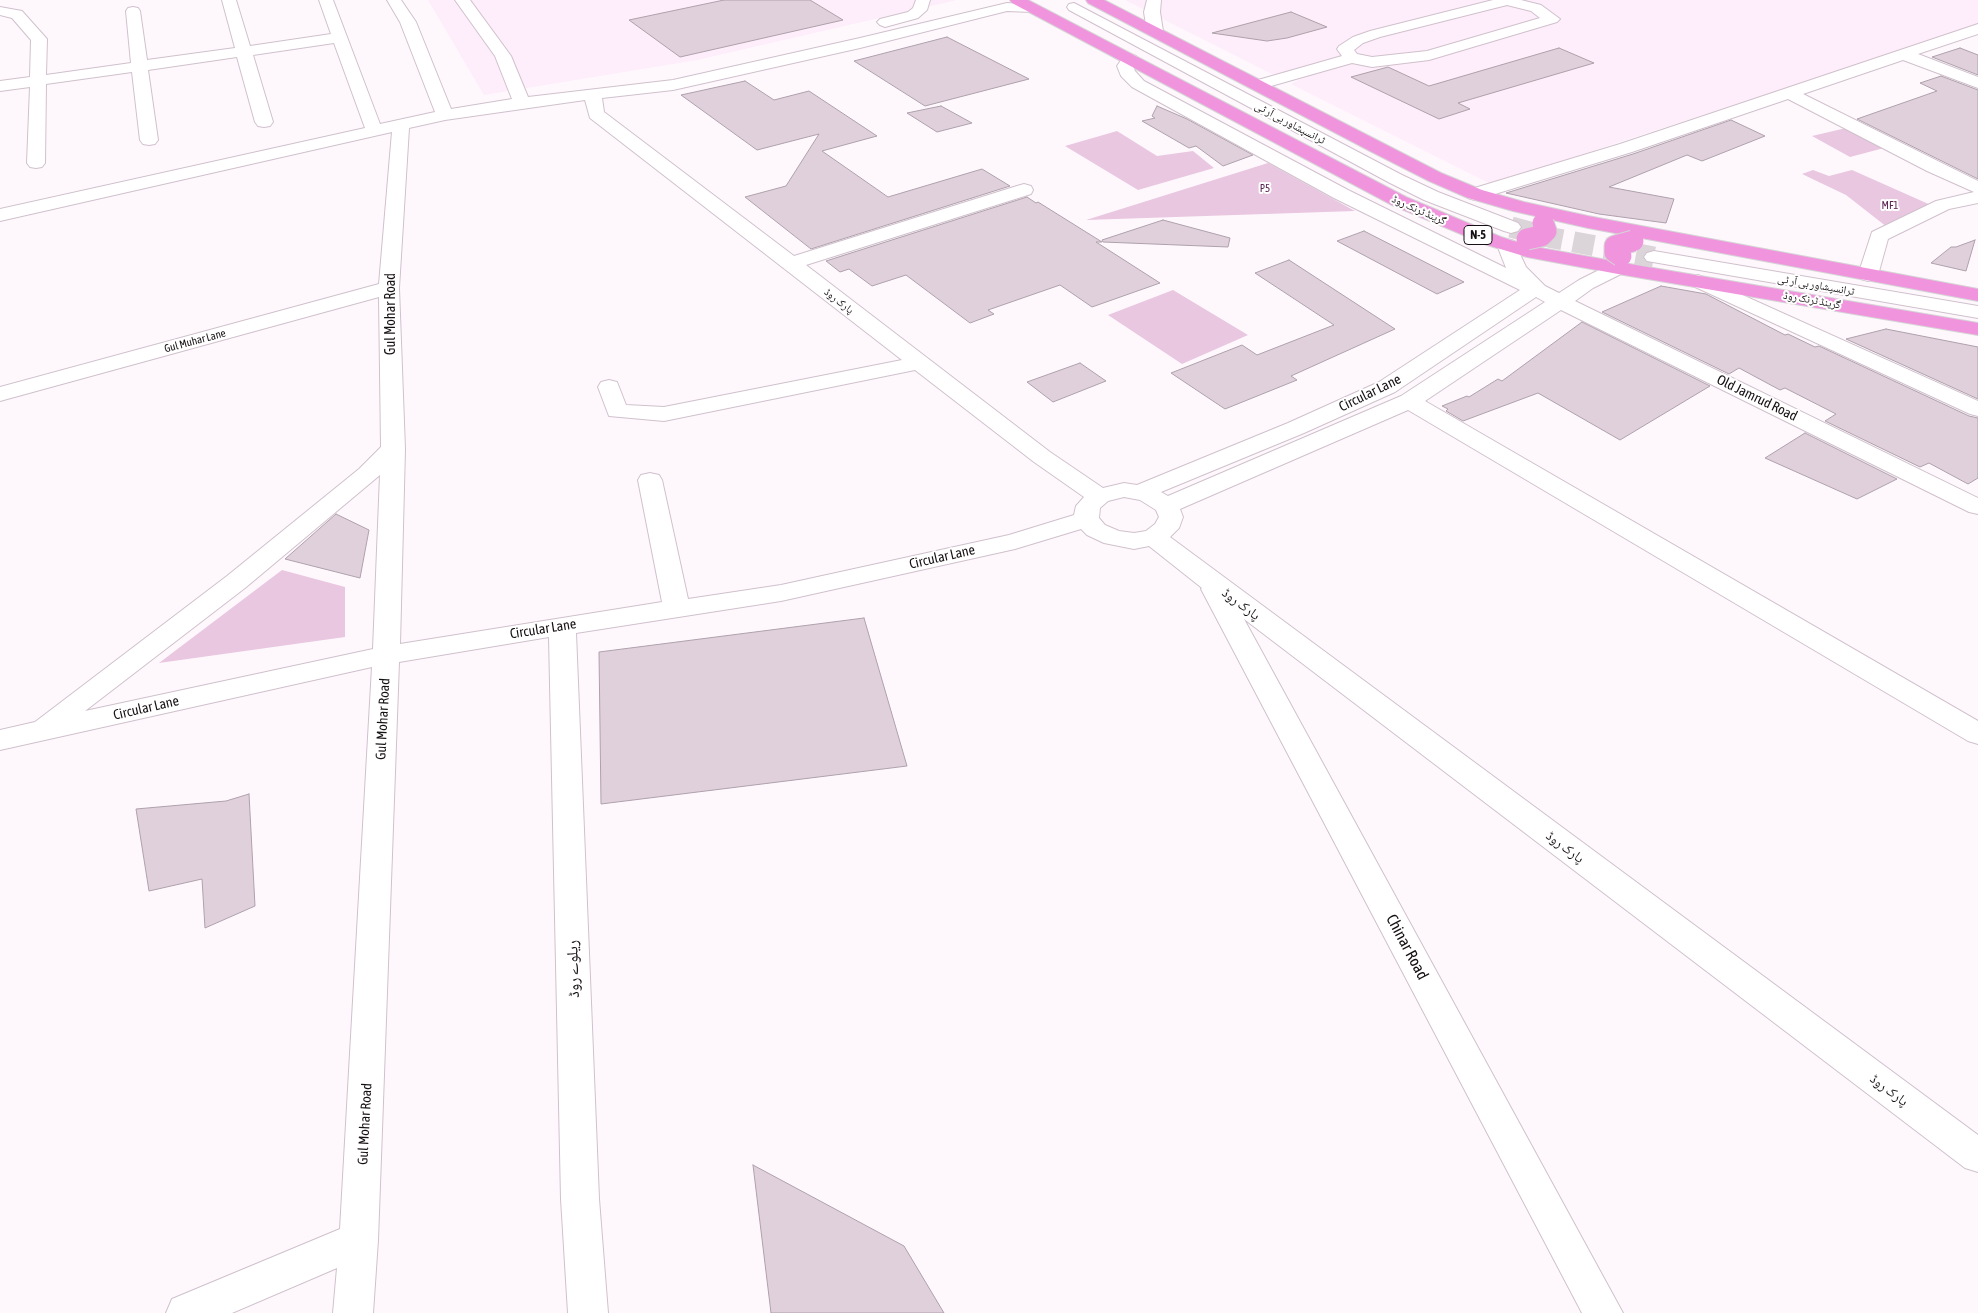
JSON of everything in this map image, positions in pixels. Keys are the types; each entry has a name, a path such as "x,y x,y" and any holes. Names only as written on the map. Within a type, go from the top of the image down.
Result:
{"highway":[{"path":"1093,0 1435,177 1475,194 1520,207 1588,222 1844,271 1978,294"},
{"name":"گرینڈ ٹرنک روڈ","path":"1019,5 1130,58 1399,202 1515,248 1978,329"},
{"path":"1515,248 1546,232 1543,223 1520,207"},
{"path":"1612,265 1653,264 1978,321"},
{"path":"1612,265 1844,271"}],"street":[{"path":"229,0 264,122"},
{"path":"326,0 374,130"},
{"path":"394,0 408,22 445,115"},
{"path":"462,0 503,56 522,102"},
{"path":"860,43 847,35 849,32 913,15 920,10 923,0"},
{"path":"991,0 1019,5"},
{"path":"1154,0 1152,12 1155,31"},
{"path":"1256,85 1352,58 1372,62 1429,55 1552,19 1536,8 1507,1 1358,40 1346,49 1352,58"},
{"name":"ٹرانسپشاور بی آر ٹی","path":"1065,3 1431,196 1515,248"},
{"path":"0,216 445,115 522,102 593,96 701,80 1019,5"},
{"path":"928,27 946,14 950,8"},
{"path":"0,11 16,14 39,38 36,163"},
{"path":"133,11 149,140"},
{"path":"1475,194 1626,148 1978,29"},
{"path":"0,86 339,38"},
{"path":"1903,54 1978,83"},
{"name":"Old Jamrud Road","path":"1130,58 1126,66 1127,73 1138,84 1341,194 1452,250 1536,288 1978,507"},
{"path":"1789,93 1933,168 1978,188"},
{"name":"پارک روڈ","path":"593,96 596,114 1042,458 1099,496"},
{"name":"Gul Mohar Road","path":"353,1313 359,1240 386,654 394,449 389,288 401,125"},
{"path":"790,264 1024,190"},
{"path":"1868,275 1879,236 1943,205 1978,197"},
{"path":"1515,248 1536,288"},
{"name":"ٹرانسپشاور بی آر ٹی","path":"1654,257 1978,312"},
{"path":"1167,506 1409,401 1562,301 1612,265"},
{"path":"1698,280 1978,409"},
{"name":"Gul Muhar Lane","path":"0,394 389,288"},
{"name":"Circular Lane","path":"1141,492 1296,428 1387,386 1536,288"},
{"path":"609,387 617,411 664,414 919,363"},
{"path":"1409,401 1978,734"},
{"path":"40,731 236,582 367,474 394,449"},
{"path":"650,480 677,609"},
{"path":"1117,491 1141,492 1155,497 1167,506 1171,517 1169,525 1163,532 1154,536 1134,540 1113,538 1096,530 1086,519 1088,506 1099,496 1117,491"},
{"name":"Circular Lane","path":"0,740 386,654 790,591 1015,541 1086,519"},
{"name":"پارک روڈ","path":"1154,536 1210,581 1978,1156"},
{"name":"Chinar Road","path":"1210,581 1603,1313"},
{"name":"ریلوے روڈ","path":"562,626 580,1189 588,1313"},
{"path":"186,1313 359,1240"}],"shaded area":[{"path":"428,0 957,0 697,60 484,95"},
{"path":"1125,0 1978,0 1978,25 1491,184 1291,84 1299,80 1284,73 1274,75"}],"green space":[{"path":"1846,128 1884,148 1850,157 1812,136"},
{"path":"1117,131 1157,156 1193,151 1214,168 1138,190 1065,146"},
{"name":"P5","path":"1268,163 1355,211 1086,220"},
{"name":"MF1","path":"1813,170 1829,176 1852,170 1933,206 1887,227 1846,195 1802,174"},
{"path":"1173,290 1248,335 1182,364 1108,315"},
{"path":"282,570 345,587 345,637 159,663"}],"building":[{"path":"724,0 810,0 843,20 680,57 629,20"},
{"path":"1291,12 1327,27 1287,38 1267,41 1212,33"},
{"path":"947,37 1029,79 925,106 854,61"},
{"path":"1559,48 1594,63 1458,103 1470,109 1439,119 1351,77 1388,67 1429,86"},
{"path":"1960,48 1978,55 1978,75 1932,57"},
{"path":"1941,76 1978,90 1978,179 1857,119 1937,91 1920,83"},
{"path":"745,81 774,100 809,91 877,136 822,151 888,197 982,169 1010,186 811,249 745,197 786,186 819,134 757,150 681,95"},
{"path":"941,106 972,123 937,132 907,113"},
{"path":"1157,106 1187,119 1253,155 1223,166 1196,146 1189,148 1142,121 1155,118 1152,116"},
{"path":"1731,120 1765,136 1702,161 1687,155 1609,187 1674,199 1666,223 1599,214 1506,193 1633,154"},
{"path":"1027,197 1102,242 1096,242 1160,283 1092,307 1060,285 988,310 994,314 970,323 906,275 872,286 849,269 840,272 826,261"},
{"path":"1163,220 1230,238 1228,247 1103,242 1102,240"},
{"path":"1364,231 1464,282 1437,294 1337,241"},
{"path":"1975,240 1966,271 1931,263 1951,247"},
{"path":"1289,260 1395,329 1291,376 1297,380 1225,409 1171,373 1242,345 1257,355 1334,325 1255,273"},
{"path":"1661,286 1706,294 1785,335 1788,334 1815,347 1819,346 1969,416 1978,418 1978,478 1968,484 1929,463 1920,467 1825,421 1836,414 1785,388 1780,390 1739,368 1729,374 1602,312"},
{"path":"1582,322 1710,386 1620,440 1538,393 1463,421 1446,411 1448,409 1442,406 1467,396 1469,397 1498,379 1502,381"},
{"path":"1886,329 1978,347 1978,399 1846,339"},
{"path":"1080,363 1106,381 1053,402 1027,382"},
{"path":"1805,433 1897,479 1857,499 1765,458"},
{"path":"336,514 369,530 360,578 285,559"},
{"path":"864,618 907,766 601,804 599,652"},
{"path":"249,794 255,906 205,928 202,879 149,891 136,809 226,801"},
{"path":"753,1165 904,1246 944,1313 771,1313"}],"tunnel":[{"path":"1511,227 1553,238 1654,257"}]}
